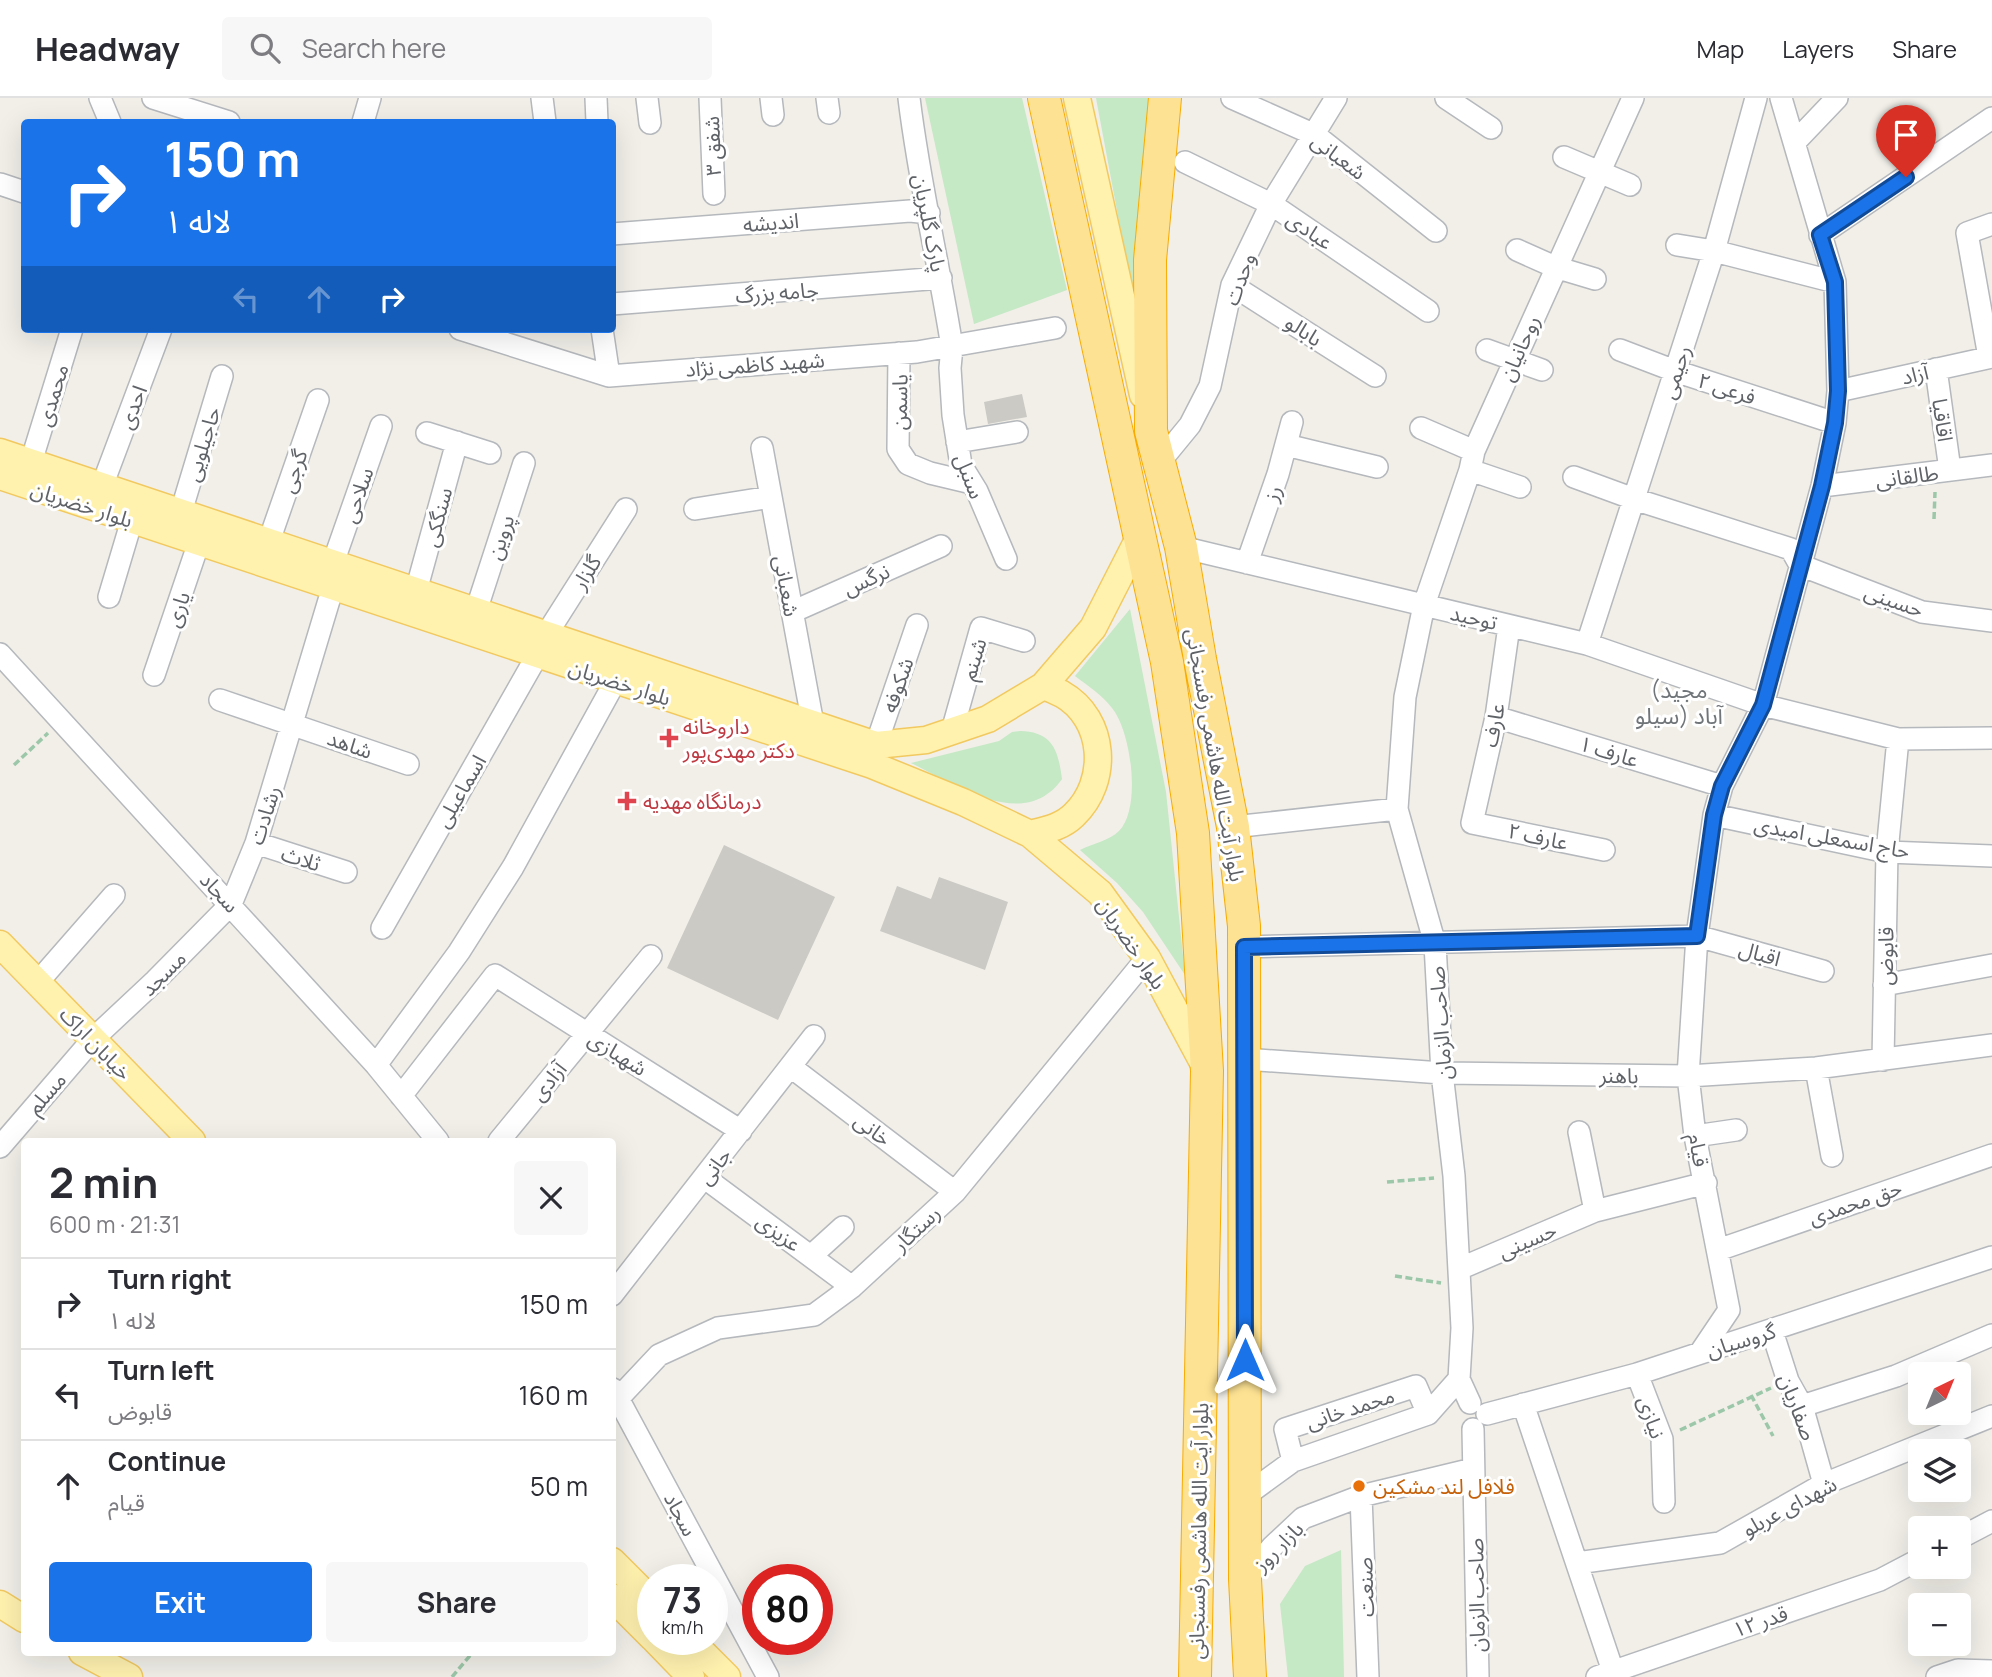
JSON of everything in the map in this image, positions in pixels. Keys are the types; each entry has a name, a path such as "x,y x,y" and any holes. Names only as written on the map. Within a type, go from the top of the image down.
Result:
{"highway":[{"name":"بلوار آیت الله هاشمی رفسنجانی","path":"1044,98 1167,662 1194,833 1207,1071 1195,1677"},
{"path":"1151,431 1150,260 1165,98"},
{"name":"بلوار آیت الله هاشمی رفسنجانی","path":"1151,431 1181,547 1233,827 1244,947 1245,1579 1250,1677"}],"main road":[{"name":"بلوار آیت الله هاشمی رفسنجانی","path":"1077,98 1151,431"},
{"name":"بلوار خضریان","path":"0,452 269,541 333,575 542,645 876,745 926,740 988,719 1042,685 1093,628 1140,536"},
{"name":"بلوار خضریان","path":"0,476 199,542 333,575 416,591 475,611 616,680 872,765 963,802 1030,834 1100,893 1147,958 1207,1071"},
{"path":"1030,834 1053,829 1073,816 1088,799 1097,777 1099,753 1094,731 1082,710 1064,695 1042,685"},
{"name":"خیابان اراک","path":"0,944 189,1138"},
{"path":"616,1565 637,1586"},
{"path":"616,1601 637,1622"},
{"path":"0,1604 21,1617"},
{"path":"670,1655 691,1677"},
{"path":"705,1655 727,1677"},
{"path":"90,1656 129,1677"}],"street":[{"path":"100,98 109,119"},
{"path":"153,98 220,119"},
{"path":"364,119 370,98"},
{"path":"542,98 545,119"},
{"path":"596,98 597,119"},
{"path":"647,98 650,123"},
{"name":"شفق ۳","path":"710,98 715,194"},
{"name":"پارک گلپریان","path":"909,98 915,146 952,347"},
{"name":"شعبانی","path":"1232,98 1315,135 1436,231"},
{"name":"وحدت","path":"1158,464 1190,425 1210,386 1232,285 1271,204 1336,98"},
{"path":"1446,98 1491,128"},
{"name":"روحانیان","path":"1424,605 1472,461 1514,361 1633,98"},
{"name":"رحیمی","path":"1587,644 1714,251 1756,98"},
{"path":"1697,936 1714,815 1722,786 1763,705 1822,486 1835,423 1838,391 1835,282 1781,98"},
{"path":"1795,142 1837,98"},
{"path":"1820,235 1992,118"},
{"path":"1564,157 1630,185"},
{"name":"عبادی","path":"1185,162 1271,204 1428,311"},
{"path":"0,184 21,191"},
{"name":"اندیشه","path":"616,234 910,211 929,213"},
{"path":"1991,357 1967,233 1992,224"},
{"path":"1677,245 1714,251 1835,282"},
{"path":"1517,250 1556,267 1595,279"},
{"name":"جامه بزرگ","path":"616,304 941,278"},
{"name":"بابالو","path":"1232,285 1374,376"},
{"name":"شهید کاظمی نژاد","path":"473,333 609,376 900,353 952,347 1055,328"},
{"name":"محمدی","path":"31,462 71,333"},
{"name":"احدی","path":"102,486 159,333"},
{"path":"603,333 609,376"},
{"name":"سنبل","path":"952,347 950,368 953,415 961,466 972,483 1006,559"},
{"path":"1487,349 1542,370"},
{"name":"فرعی ۲","path":"1620,350 1675,371 1835,423"},
{"name":"یاسمن","path":"900,353 898,449 908,464 972,483"},
{"name":"آزاد","path":"1838,391 1991,357"},
{"name":"اقاقیا","path":"1936,369 1943,471"},
{"name":"حاجیلویی","path":"181,512 222,376"},
{"name":"گرجی","path":"269,541 318,400"},
{"name":"رز","path":"1247,563 1278,474 1292,422"},
{"name":"سلاحی","path":"333,575 381,426"},
{"path":"1421,428 1472,461 1520,486"},
{"path":"957,442 1017,432"},
{"path":"427,433 490,453"},
{"name":"سنگکی","path":"416,591 457,442"},
{"path":"1286,445 1377,467"},
{"name":"شعبانی","path":"762,448 813,724"},
{"name":"پروین","path":"475,611 524,463"},
{"name":"طالقانی","path":"1822,486 1992,465"},
{"name":"حسینی","path":"1574,477 1791,549 1800,565 1922,612 1992,621"},
{"path":"695,509 771,497"},
{"name":"گلزار","path":"542,645 626,509"},
{"path":"108,597 132,520"},
{"name":"یاری","path":"154,676 199,542"},
{"name":"نرگس","path":"792,611 941,547"},
{"name":"توحید","path":"1181,547 1587,644 1763,705 1898,739 1992,738"},
{"name":"رشادت","path":"231,904 256,844 333,575"},
{"name":"صاحب الزمان","path":"1424,605 1405,696 1397,809 1435,944 1442,1073 1454,1177 1460,1277 1462,1328 1459,1379 1476,1415 1473,1469 1478,1677"},
{"name":"شکوفه","path":"876,745 917,625"},
{"name":"عارف","path":"1472,822 1496,717 1509,626"},
{"name":"شبنم","path":"952,731 981,628 1024,640"},
{"name":"اسماعیلی","path":"383,928 542,645"},
{"name":"سجاد","path":"0,654 376,1065 432,1138"},
{"path":"376,1065 459,952 513,867 616,680"},
{"path":"220,701 292,725"},
{"name":"عارف ۱","path":"1496,717 1722,786"},
{"name":"شاهد","path":"292,725 408,764"},
{"path":"1887,852 1898,739"},
{"path":"1233,827 1397,809"},
{"name":"حاج اسمعلی امیدی","path":"1714,815 1887,852 1992,856"},
{"name":"عارف ۲","path":"1472,822 1604,850"},
{"name":"ثلاث","path":"256,844 346,872"},
{"name":"قابوض","path":"1882,1060 1887,852"},
{"path":"37,983 114,895"},
{"name":"مسجد","path":"93,1040 231,904"},
{"name":"اقبال","path":"1244,947 1697,936 1823,971"},
{"name":"قیام","path":"1697,936 1688,1076 1695,1136 1729,1310 1700,1353"},
{"name":"آزادی","path":"501,1138 651,956"},
{"name":"رستگار","path":"616,1396 659,1355 718,1328 814,1315 852,1287 955,1192 1147,958"},
{"path":"1884,985 1992,965"},
{"name":"شهبازی","path":"401,1096 495,975 741,1131"},
{"name":"جانی","path":"616,1290 814,1036"},
{"name":"مسلم","path":"0,1147 93,1040"},
{"name":"باهنر","path":"1245,1059 1442,1073 1688,1076 1816,1068 1992,1045"},
{"name":"خانی","path":"791,1067 955,1192"},
{"path":"1816,1068 1832,1156"},
{"path":"1695,1136 1736,1130"},
{"path":"1579,1132 1595,1211"},
{"name":"حق محمدی","path":"1718,1250 1992,1155"},
{"name":"عزیزی","path":"705,1178 852,1287"},
{"name":"حسینی","path":"1460,1277 1595,1211 1706,1183"},
{"path":"811,1256 843,1227"},
{"name":"گروسیان","path":"1476,1415 1637,1374 1992,1257"},
{"name":"صفاریان","path":"1772,1331 1788,1381 1802,1406 1824,1484"},
{"path":"1802,1406 1896,1376 1992,1335"},
{"name":"نیازی","path":"1637,1374 1662,1439 1664,1502"},
{"name":"محمد خانی","path":"1245,1496 1293,1461 1428,1414 1459,1379"},
{"name":"محمد خانی","path":"1293,1461 1286,1429 1416,1385 1428,1414"},
{"name":"سجاد","path":"616,1399 768,1677"},
{"path":"1523,1404 1577,1563 1608,1675"},
{"name":"شهدای عربلو","path":"1577,1563 1720,1543 1824,1484 1992,1416"},
{"name":"بازار روز","path":"1245,1579 1272,1547 1303,1518 1361,1496 1473,1469"},
{"name":"صنعت","path":"1361,1496 1368,1677"},
{"path":"1971,1532 1992,1521"},
{"name":"قدر ۱۲","path":"1608,1675 1880,1580 1908,1565"},
{"path":"1937,1677 1958,1671 1992,1671"}],"path":[{"path":"1934,519 1943,471"},
{"path":"14,765 62,721"},
{"path":"1387,1182 1454,1177"},
{"path":"1395,1276 1460,1277"},
{"path":"1662,1439 1751,1395 1788,1381"},
{"path":"1751,1395 1773,1436"},
{"path":"452,1677 470,1656"}],"green space":[{"path":"925,98 1022,98 1067,290 974,324"},
{"path":"1096,98 1149,98 1133,296"},
{"path":"1130,609 1166,792 1185,975 1143,912 1117,883 1080,850 1119,831 1126,820 1132,788 1129,751 1119,719 1104,699 1075,676"},
{"path":"1012,732 1031,732 1047,739 1056,751 1062,779 1046,795 1029,802 1009,803 989,799 968,792 911,763 999,741"},
{"path":"1341,1550 1344,1677 1288,1677 1280,1604 1305,1566"}],"building":[{"path":"1022,394 1027,417 988,424 984,402"},
{"path":"724,845 835,897 778,1020 667,968"},
{"path":"939,877 1008,902 985,970 880,931 897,886 931,899"}],"place":[{"name":"داروخانه دکتر مهدی‌پور","path":"669,738"},
{"name":"درمانگاه مهدیه","path":"627,801"},
{"name":"فلافل لند مشکین","path":"1359,1486"}],"district":[{"name":"(مجید آباد (سیلو","path":"1679,702"}],"route":[{"path":"1245,1360 1244,947 1697,936 1714,815 1722,786 1763,705 1822,486 1835,423 1838,391 1835,282 1820,235 1906,177"}]}
